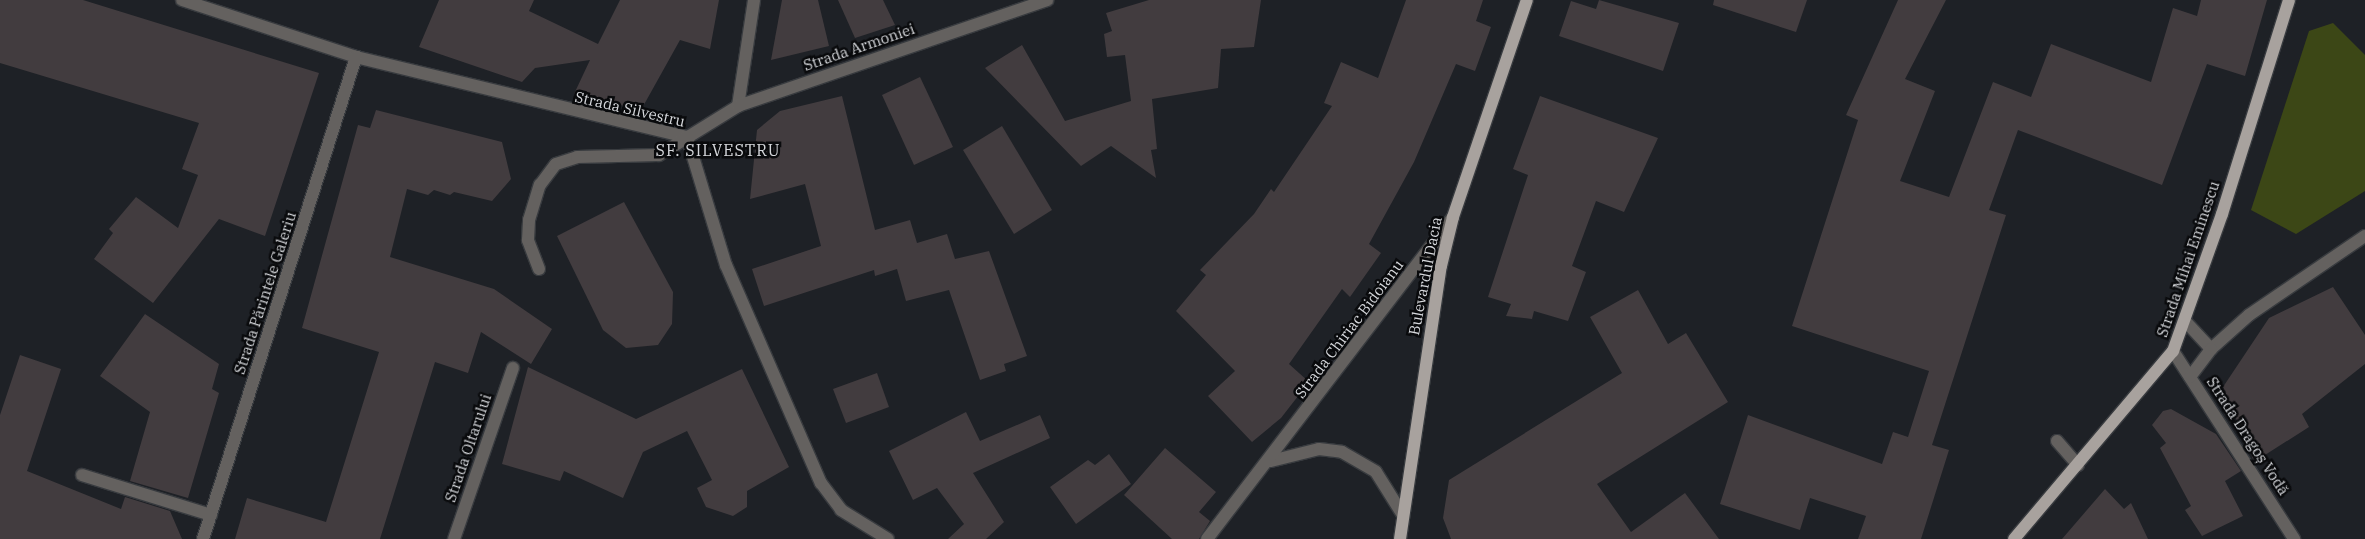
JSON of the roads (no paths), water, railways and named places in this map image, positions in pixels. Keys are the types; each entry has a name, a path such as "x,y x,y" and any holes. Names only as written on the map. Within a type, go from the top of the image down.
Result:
{"main road":[{"name":"Bulevardul Dacia","path":"1400,539 1434,306 1453,217 1527,0"},
{"name":"Strada Mihai Eminescu","path":"2014,539 2173,351 2186,322 2289,0"}],"street":[{"name":"Strada Silvestru","path":"182,0 356,57 687,137 726,265 821,483 841,510 888,539"},
{"path":"738,106 754,0"},
{"name":"Strada Armoniei","path":"687,137 738,106 1047,0"},
{"name":"Strada Părintele Galeriu","path":"204,539 356,57"},
{"path":"539,269 528,240 529,220 540,185 556,164 609,155 648,158 687,137"},
{"name":"Strada Chiriac Bidoianu","path":"1207,539 1271,461 1453,217"},
{"path":"2190,377 2211,349 2249,315 2365,236"},
{"path":"2186,322 2211,349"},
{"name":"Strada Dragoș Vodă","path":"2173,351 2294,539"},
{"name":"Strada Oltarului","path":"454,539 513,368"},
{"path":"2057,442 2078,465"},
{"path":"1271,461 1319,449 1342,452 1376,472 1403,515"},
{"path":"82,475 211,514"}],"district":[{"name":"SF. SILVESTRU","path":"718,150"}]}
